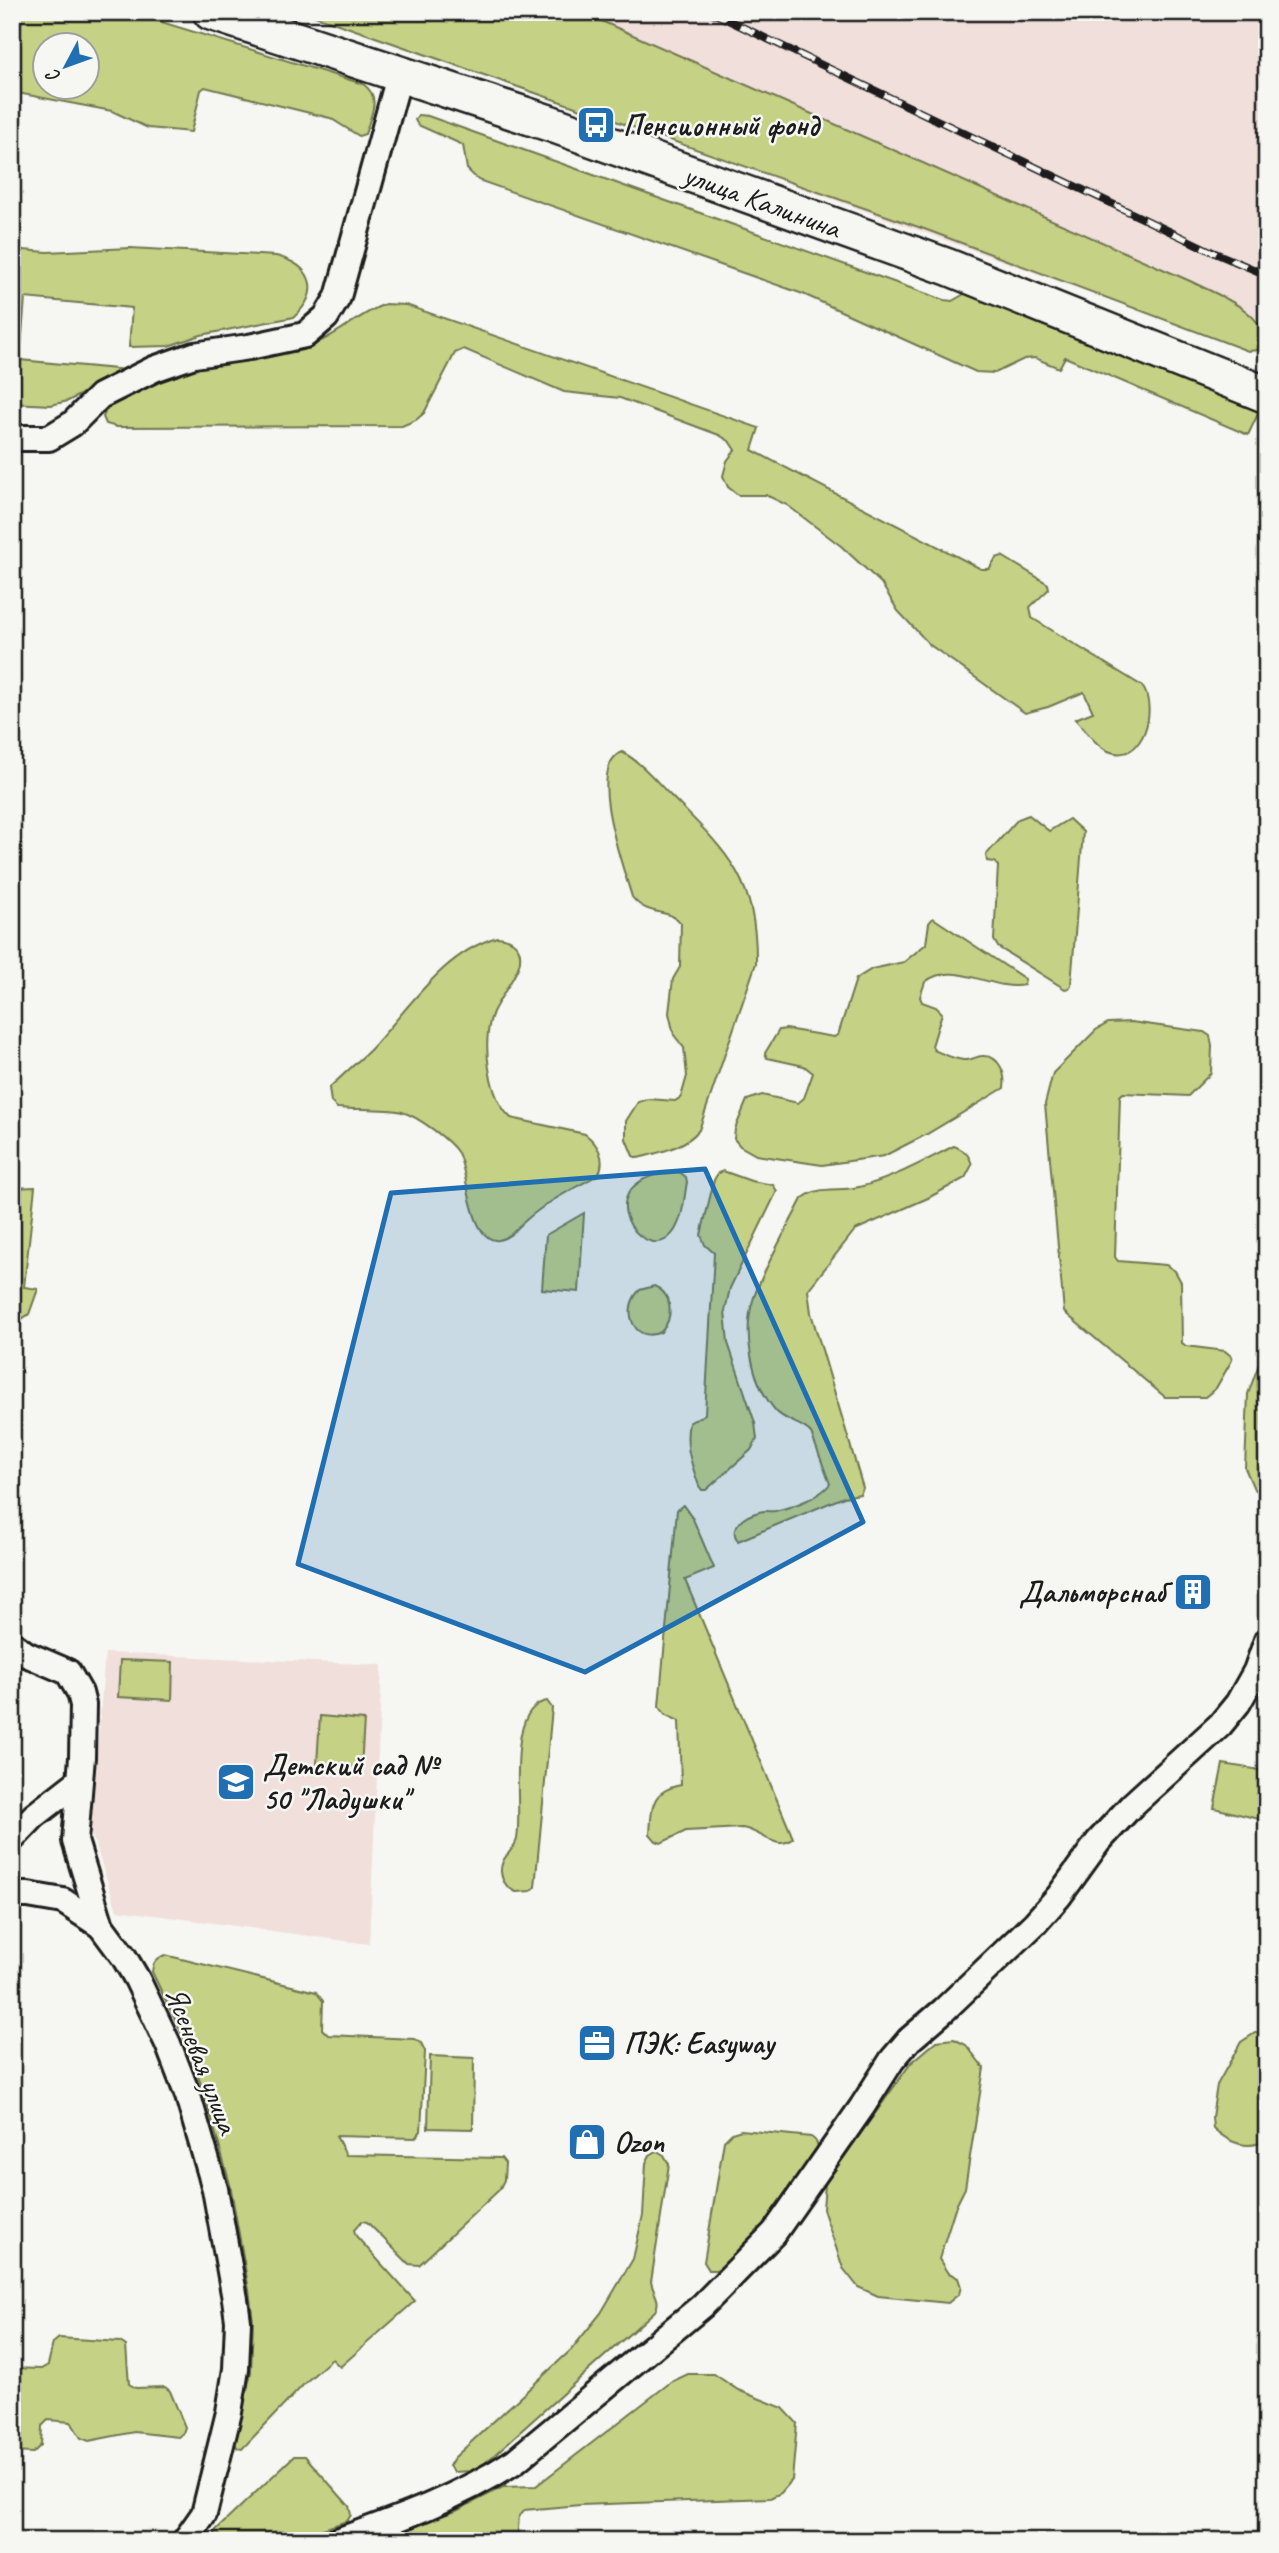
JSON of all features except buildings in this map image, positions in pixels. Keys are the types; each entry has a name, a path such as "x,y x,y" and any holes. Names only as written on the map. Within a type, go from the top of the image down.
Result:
{"main road":[{"name":"улица Калинина","path":"211,12 552,124 948,267 1267,396"}],"street":[{"path":"12,438 49,438 72,424 100,396 141,374 194,355 305,335 326,317 338,297 400,73"},
{"path":"337,2541 400,2519 486,2480 515,2461 702,2306 774,2233 892,2060 909,2040 1035,1923 1059,1896 1098,1842 1132,1805 1220,1725 1238,1703 1256,1671 1267,1640"},
{"name":"Ясеневая улица","path":"12,1644 26,1654 68,1672 75,1683 83,1705 75,1841 101,1926 137,1979 168,2044 188,2096 215,2189 238,2321 236,2369 229,2412 204,2514 185,2541"},
{"path":"12,1839 34,1816 79,1781"},
{"path":"12,1895 63,1901 101,1926"}],"highlighted area":[{"path":"705,1169 863,1522 585,1672 298,1564 391,1193"}],"shaded area":[{"path":"302,12 1267,12 1267,357 642,130"},
{"name":"Детский сад № 50 \"Ладушки\"","path":"105,1653 382,1665 369,1944 117,1910 91,1832"}],"green space":[{"path":"12,12 129,12 363,84 369,89 374,101 365,134 359,136 330,118 205,87 201,90 191,132 148,128 112,111 65,102 102,102 102,32 32,32 32,96 12,92"},
{"path":"304,12 581,12 1190,281 1237,304 1247,312 1263,331 1265,343 1258,350 1248,351 927,230"},
{"path":"418,115 428,116 944,300 952,301 966,293 1254,402 1259,412 1248,435 1065,357 1059,368 1035,358 1024,359 995,373 976,372 803,294 478,180 467,169 463,145 418,125 415,120"},
{"path":"130,248 276,256 288,260 305,272 310,288 308,297 294,317 201,335 168,346 129,347 132,308 25,298 20,360 127,370 68,401 51,405 12,403 12,249 47,252"},
{"path":"385,304 406,305 759,428 752,450 981,569 989,569 996,558 1002,556 1048,584 1049,589 1030,607 1032,618 1142,686 1149,707 1145,731 1140,741 1132,749 1122,753 1106,750 1096,742 1075,719 1093,712 1084,692 1025,713 930,645 898,611 881,583 841,546 787,505 766,495 738,495 728,487 723,476 727,461 735,450 729,441 719,435 620,398 564,392 464,349 455,353 424,413 402,426 117,427 106,424 103,417 108,405 159,380 192,369 296,351 328,337"},
{"path":"622,752 648,772 723,851 744,888 755,934 756,963 699,1130 679,1145 638,1158 633,1156 626,1139 626,1121 638,1102 649,1099 675,1101 681,1097 687,1076 684,1048 674,1035 669,1013 673,979 680,967 681,923 670,915 644,907 632,897 610,819 607,797 607,777 611,761"},
{"path":"1029,815 1049,831 1069,819 1083,832 1071,985 1065,989 998,947 994,940 998,866 987,861 986,855 1018,819"},
{"path":"933,918 1025,979 1024,985 1012,986 961,975 936,976 925,982 920,997 922,1002 936,1007 942,1013 932,1046 934,1050 962,1060 982,1056 993,1059 1003,1071 1004,1088 884,1156 822,1165 756,1155 740,1146 734,1139 735,1129 747,1100 762,1095 798,1103 804,1098 813,1073 804,1066 767,1058 765,1053 779,1030 834,1037 838,1035 856,979 872,969 904,962 926,944 929,923"},
{"path":"497,937 508,939 516,945 520,959 489,1024 487,1052 497,1097 511,1118 585,1134 600,1152 602,1163 598,1175 551,1202 510,1235 499,1240 489,1238 482,1231 471,1205 458,1153 441,1135 402,1112 337,1108 331,1102 329,1088 369,1051 442,970 477,945"},
{"path":"1131,1022 1204,1032 1210,1036 1212,1045 1211,1073 1188,1096 1123,1093 1120,1096 1115,1257 1118,1261 1166,1265 1175,1271 1181,1282 1182,1343 1186,1346 1225,1351 1231,1356 1232,1360 1216,1388 1205,1397 1165,1397 1064,1312 1045,1104 1053,1073 1096,1030 1108,1023"},
{"path":"954,1146 966,1153 971,1161 972,1165 965,1178 928,1198 855,1230 808,1290 811,1313 863,1488 860,1494 844,1497 738,1541 735,1536 736,1526 744,1519 759,1512 775,1511 812,1498 830,1484 811,1433 779,1414 767,1398 755,1371 749,1340 750,1310 754,1297 770,1259 802,1199 815,1192 871,1184"},
{"path":"678,1171 686,1177 687,1182 679,1223 672,1234 660,1242 647,1240 635,1232 627,1219 625,1204 631,1189 648,1177"},
{"path":"723,1171 773,1185 777,1191 730,1288 725,1311 728,1343 755,1423 757,1439 751,1450 706,1490 702,1490 687,1440 689,1423 705,1414 714,1253 705,1245 701,1235 714,1180 718,1173"},
{"path":"35,1187 24,1287 38,1289 29,1314 19,1321 12,1315 12,1188"},
{"path":"584,1213 579,1292 542,1289 546,1235"},
{"path":"654,1286 668,1300 670,1313 661,1332 651,1335 637,1329 632,1322 631,1306 640,1290"},
{"path":"1267,1350 1267,1495 1254,1489 1245,1468 1248,1394"},
{"path":"683,1505 693,1519 714,1568 685,1580 793,1838 787,1842 775,1842 742,1828 686,1831 661,1843 650,1834 653,1808 658,1796 663,1791 681,1785 679,1721 666,1715 659,1706 677,1510"},
{"path":"120,1660 173,1662 172,1700 118,1697"},
{"path":"547,1701 552,1708 535,1887 531,1891 516,1892 502,1879 501,1867 517,1839 520,1739 525,1721 534,1707"},
{"path":"320,1716 364,1720 361,1767 317,1764"},
{"path":"1223,1764 1267,1771 1267,1821 1214,1808"},
{"path":"165,1955 316,1992 323,2001 322,2029 328,2035 414,2039 421,2043 425,2051 421,2131 415,2138 336,2136 346,2155 501,2158 505,2163 504,2180 499,2190 419,2265 409,2264 367,2222 362,2221 354,2230 356,2236 415,2301 340,2367 332,2359 307,2381 242,2449 235,2444 251,2372 253,2321 249,2290 230,2184 204,2093 185,2040 152,1972 156,1961"},
{"path":"1267,2032 1267,2140 1245,2145 1225,2137 1213,2128 1217,2085 1241,2042 1255,2033"},
{"path":"954,2039 966,2045 984,2068 965,2188 955,2208 939,2259 947,2272 958,2278 961,2287 959,2294 948,2303 878,2296 858,2287 843,2268 823,2209 825,2184 911,2063 937,2041"},
{"path":"430,2056 474,2058 473,2129 428,2128"},
{"path":"741,2130 811,2137 817,2143 817,2154 763,2225 724,2266 709,2270 704,2262 724,2141 732,2133"},
{"path":"657,2151 664,2155 669,2164 651,2282 657,2300 655,2311 484,2464 471,2471 454,2472 449,2466 454,2458 571,2350 601,2313 633,2259 643,2215 646,2163 650,2155"},
{"path":"59,2338 120,2342 126,2346 129,2384 136,2388 165,2387 170,2391 185,2427 183,2433 178,2437 134,2432 89,2441 81,2438 71,2422 48,2420 42,2426 41,2445 33,2453 12,2452 12,2368 41,2369 48,2365 53,2343"},
{"path":"688,2374 714,2374 738,2390 783,2408 797,2423 792,2480 781,2493 770,2498 580,2505 524,2510 519,2516 517,2541 369,2541 456,2511 503,2487 536,2486 671,2382"},
{"path":"294,2456 305,2456 349,2506 351,2515 347,2521 287,2541 213,2541 216,2530"}],"railway":[{"path":"711,12 1215,253 1267,275"}],"place":[{"name":"Пенсионный фонд","path":"596,125"},
{"name":"Дальморснаб","path":"1193,1592"},
{"name":"Детский сад № 50 \"Ладушки\"","path":"236,1782"},
{"name":"ПЭК: Easyway","path":"597,2043"},
{"name":"Ozon","path":"587,2142"}]}
